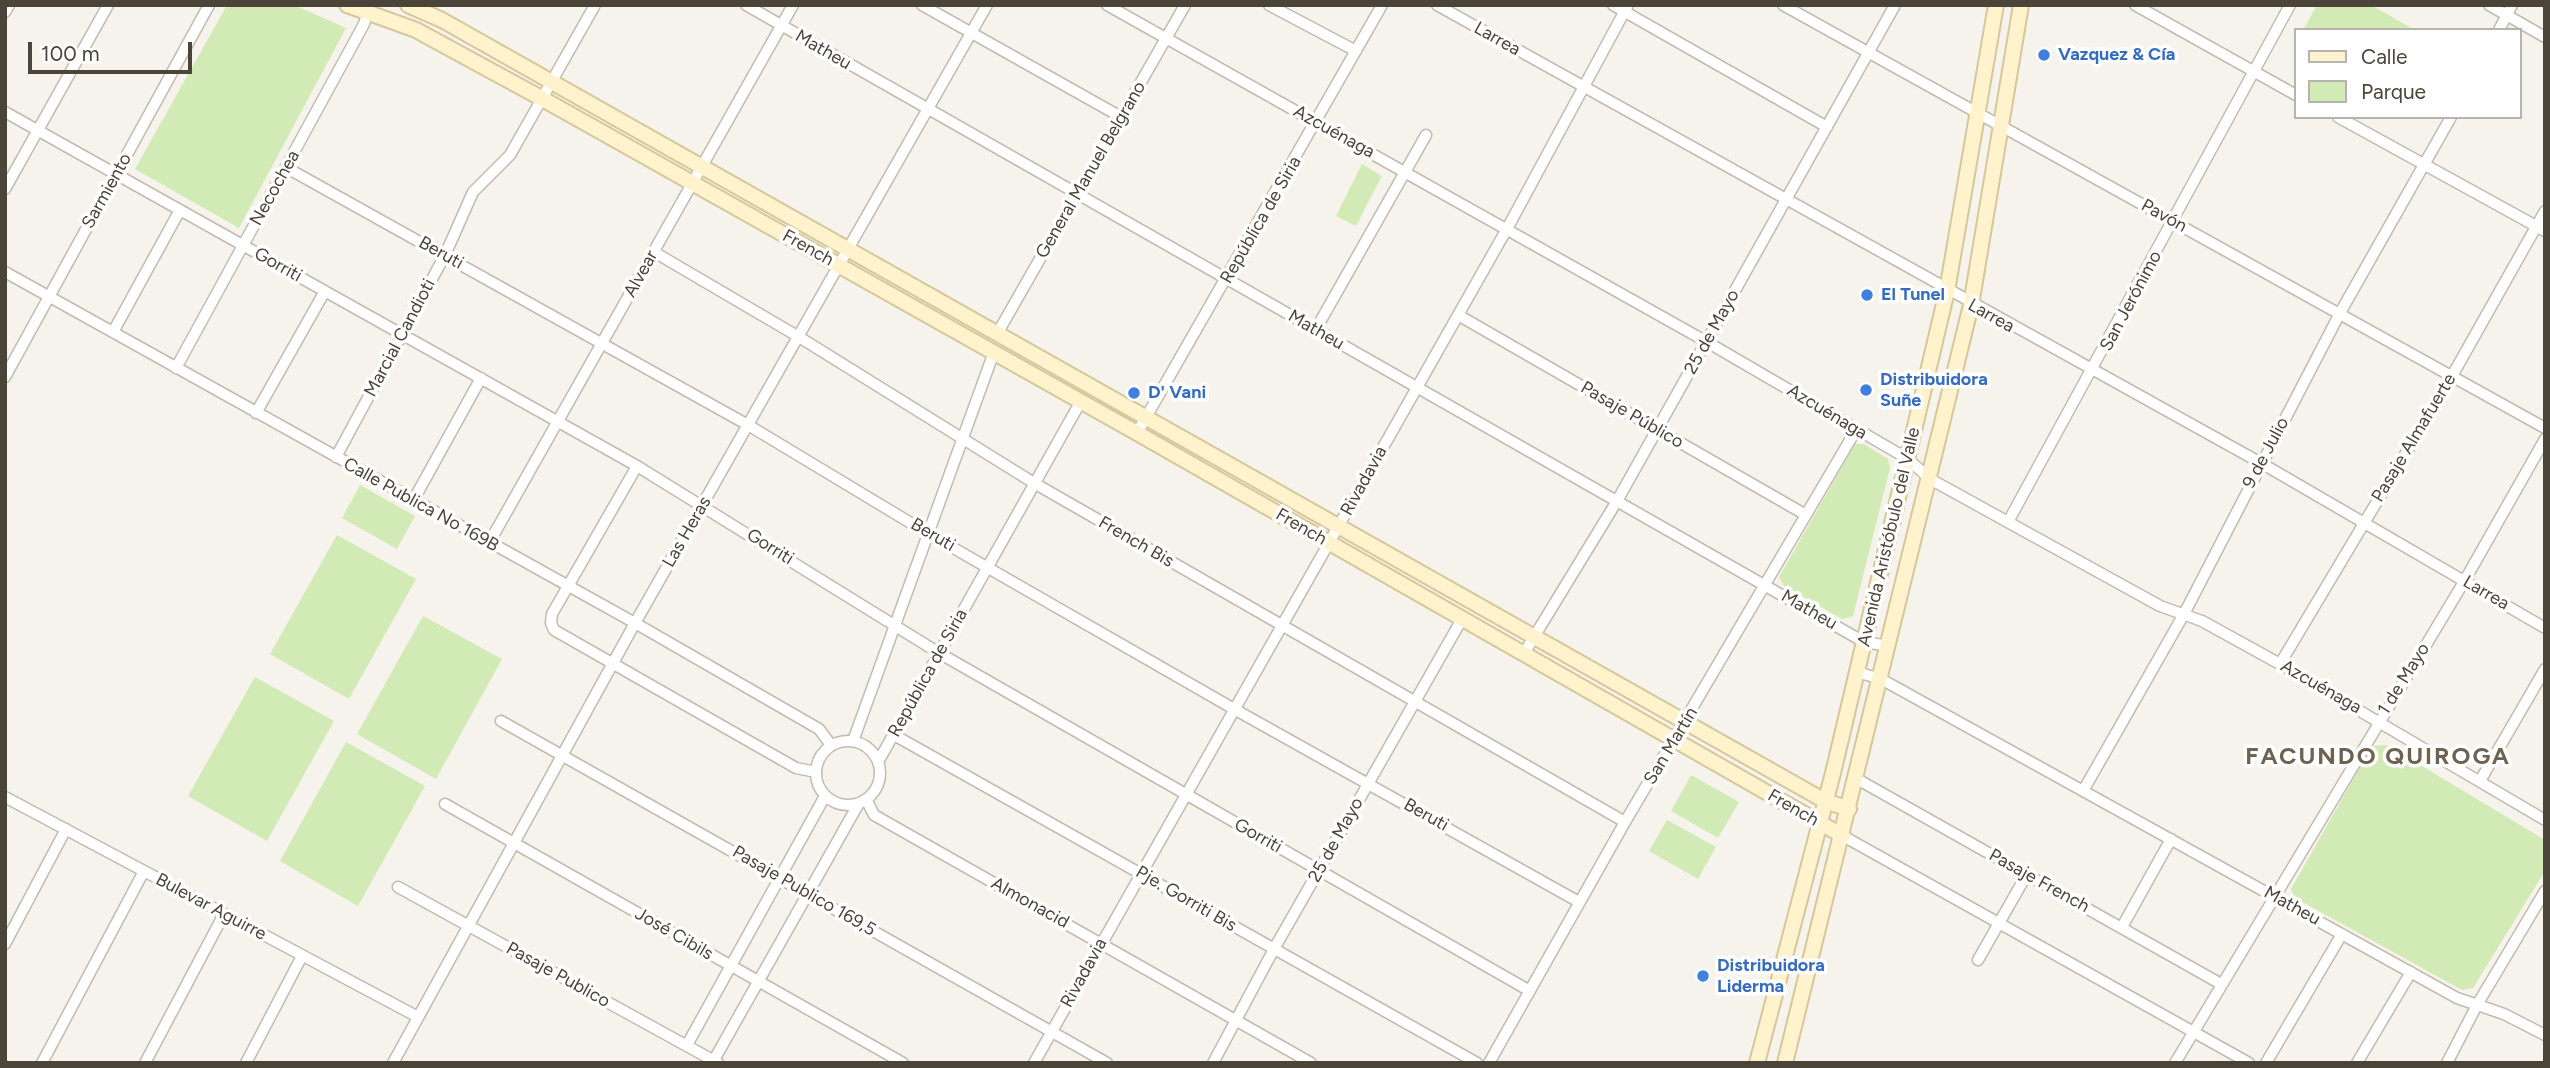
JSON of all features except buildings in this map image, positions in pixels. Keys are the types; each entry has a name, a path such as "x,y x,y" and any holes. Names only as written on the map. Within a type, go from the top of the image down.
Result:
{"main road":[{"name":"French","path":"347,5 369,8 541,98 1081,401 1843,836"},
{"name":"French","path":"406,5 442,20 1825,801 1849,809"},
{"name":"Avenida Aristóbulo del Valle","path":"1758,1063 1857,672 1947,291 1996,5"},
{"name":"Avenida Aristóbulo del Valle","path":"1785,1063 1857,779 1971,305 2021,5"}],"street":[{"path":"5,12 9,5"},
{"path":"5,189 108,5"},
{"name":"Sarmiento","path":"5,377 209,5"},
{"path":"397,22 406,5"},
{"name":"Marcial Candioti","path":"336,457 445,255 473,192 505,164 595,5"},
{"name":"Matheu","path":"746,5 1076,196 1316,329 1864,642 1889,646"},
{"name":"Alvear","path":"489,543 793,5"},
{"path":"922,5 1121,117"},
{"name":"Las Heras","path":"393,1063 466,925 612,663 841,267 987,5"},
{"name":"Azcuénaga","path":"1107,5 1508,227 1908,459 1930,479 2160,606 2184,614 2280,664 2545,820"},
{"name":"General Manuel Belgrano","path":"997,334 1185,5"},
{"path":"1269,5 1356,51"},
{"name":"República de Siria","path":"1137,433 1382,5"},
{"name":"Larrea","path":"1437,5 1971,305 2261,463 2545,628"},
{"path":"1613,5 1626,9 1827,127"},
{"name":"Pavón","path":"1783,5 2545,428"},
{"name":"25 de Mayo","path":"1524,655 1658,430 1895,5"},
{"path":"2134,5 2154,10 2294,93"},
{"name":"San Jerónimo","path":"2008,522 2093,372 2290,5"},
{"path":"2489,5 2545,37"},
{"path":"2500,28 2512,5"},
{"name":"Necochea","path":"176,368 364,24 369,8"},
{"name":"Rivadavia","path":"1034,1063 1184,794 1330,543 1508,227 1626,9"},
{"name":"Gorriti","path":"5,112 637,466 939,653 1530,991"},
{"path":"2342,119 2541,228"},
{"name":"9 de Julio","path":"2083,791 2184,614 2340,313 2450,119"},
{"path":"1316,329 1426,135"},
{"name":"Beruti","path":"287,167 748,425 988,568 1579,902"},
{"path":"113,332 180,210"},
{"name":"Pasaje Almafuerte","path":"2280,664 2541,228 2545,211"},
{"name":"French Bis","path":"654,252 799,337 1034,483 1625,821"},
{"name":"Calle Publica No 169B","path":"5,272 635,623 819,729 831,745"},
{"path":"256,413 325,291"},
{"name":"Pasaje Público","path":"1458,315 1806,515"},
{"name":"República de Siria","path":"853,741 994,352"},
{"path":"413,501 481,378"},
{"name":"República de Siria","path":"878,762 1081,401"},
{"name":"San Martín","path":"1489,1063 1625,821 1856,430"},
{"name":"1 de Mayo","path":"2175,1063 2465,580 2545,439"},
{"path":"637,466 552,614 554,631 796,768 816,772"},
{"name":"25 de Mayo","path":"1213,1063 1274,949 1462,619"},
{"path":"2480,781 2545,669"},
{"name":"Matheu","path":"1857,672 1881,679 2411,972 2477,1005 2514,1018 2545,1035"},
{"name":"Pasaje Publico 169,5","path":"501,721 1107,1063"},
{"name":"Pje. Gorriti Bis","path":"894,735 1477,1063"},
{"path":"716,1062 862,801 879,783 878,762 868,748 853,741 831,745 817,762 816,772 820,788 825,796 842,804 862,801"},
{"name":"Pasaje French","path":"1857,779 2221,984"},
{"name":"Bulevar Aguirre","path":"5,796 418,1017"},
{"path":"687,1045 782,878 825,796"},
{"name":"Almonacid","path":"862,801 874,816 1311,1063"},
{"name":"José Cibils","path":"445,804 903,1063"},
{"path":"5,944 66,829"},
{"name":"French","path":"1843,836 2195,1030 2249,1063"},
{"path":"2122,928 2171,839"},
{"path":"42,1063 144,871"},
{"path":"1978,960 2027,874"},
{"name":"Pasaje Publico","path":"398,887 716,1062"},
{"path":"2453,1061 2477,1005 2545,891"},
{"path":"145,1063 224,914"},
{"path":"2266,1063 2342,934"},
{"path":"246,1063 302,956"},
{"path":"2357,1063 2411,972"}],"green space":[{"path":"227,5 294,5 346,28 239,228 135,169"},
{"path":"2317,5 2371,5 2411,28 2304,28"},
{"path":"1362,164 1382,176 1356,226 1336,216"},
{"path":"1855,444 1864,444 1888,459 1890,468 1853,616 1842,619 1784,586 1779,577"},
{"path":"360,485 415,516 397,549 342,518"},
{"path":"337,535 416,579 349,699 270,654"},
{"path":"423,616 502,659 436,779 357,734"},
{"path":"255,677 334,721 267,841 188,796"},
{"path":"346,742 425,786 358,906 280,861"},
{"path":"2387,745 2545,840 2545,871 2473,988 2462,990 2295,898 2291,889 2372,746"},
{"path":"1691,775 1739,802 1718,838 1671,811"},
{"path":"1667,820 1716,847 1698,879 1649,851"}],"place":[{"name":"Vazquez & Cía","path":"2044,55"},
{"name":"El Tunel","path":"1867,295"},
{"name":"Distribuidora Suñe","path":"1866,390"},
{"name":"D' Vani","path":"1134,393"},
{"name":"Distribuidora Liderma","path":"1703,976"}],"district":[{"name":"FACUNDO QUIROGA","path":"2378,757"}]}
